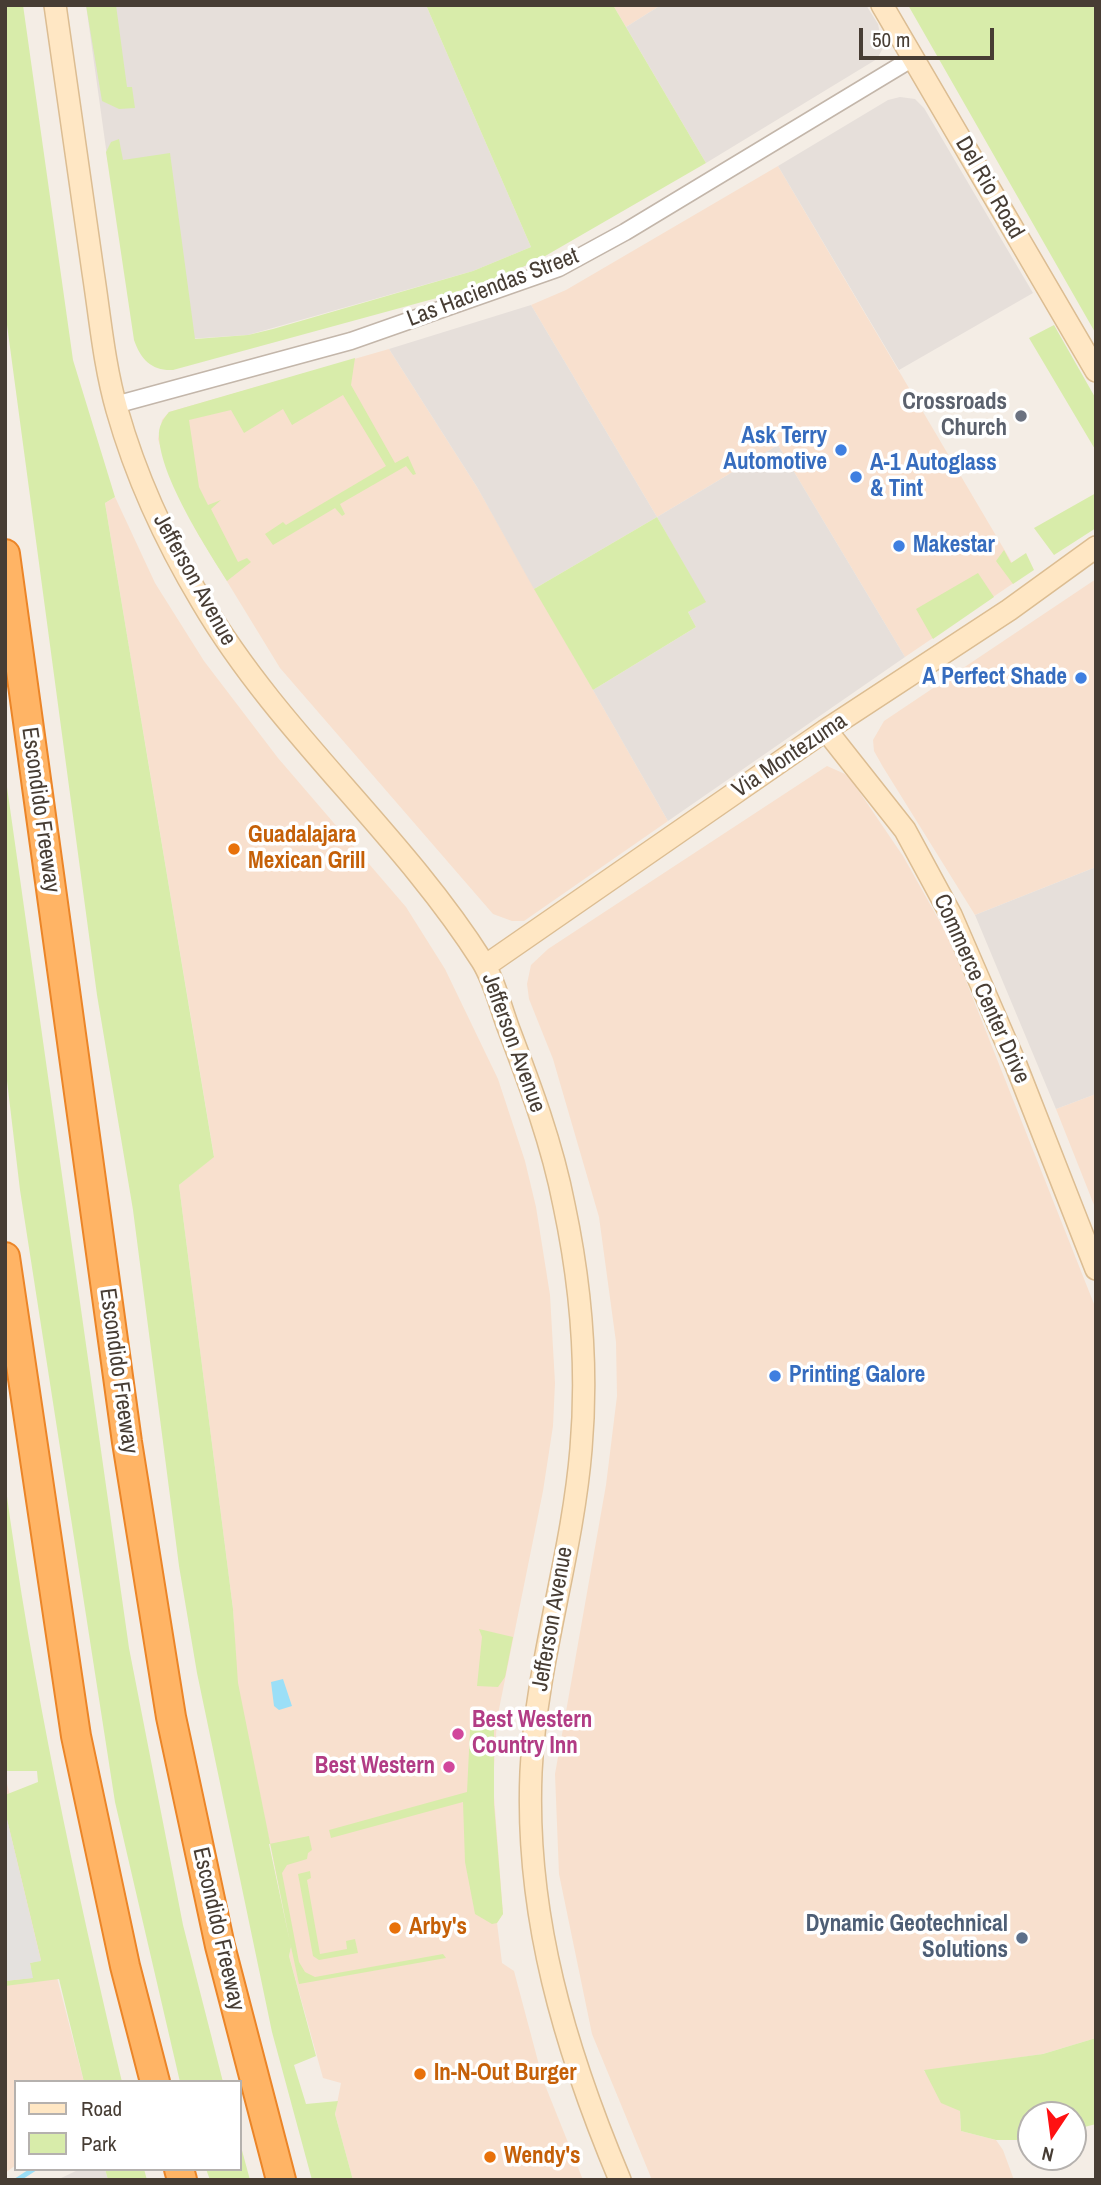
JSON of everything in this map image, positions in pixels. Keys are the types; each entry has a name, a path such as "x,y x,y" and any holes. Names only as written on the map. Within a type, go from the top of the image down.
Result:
{"highway":[{"name":"Escondido Freeway","path":"5,554 127,1442 169,1703 220,1946 282,2180"},
{"path":"5,1257 76,1736 125,1966 154,2080"}],"main road":[{"name":"Jefferson Avenue","path":"55,5 115,405 140,477 164,533 208,613 248,675 390,841 485,966 551,1147 576,1272 585,1360 581,1453 537,1704 531,1769 531,1850 542,1939 564,2027 581,2085 620,2180"},
{"name":"Del Rio Road","path":"882,5 1096,371"},
{"name":"Via Montezuma","path":"485,966 826,730 1009,610 1096,547"},
{"name":"Commerce Center Drive","path":"826,730 905,830 951,915 1016,1065 1096,1269"}],"street":[{"name":"Las Haciendas Street","path":"115,405 351,341 559,268 625,232 912,58"}],"shaded area":[{"path":"86,5 426,5 531,247 473,271 248,335 158,341 108,163"},
{"path":"613,5 661,5 626,27"},
{"path":"661,5 866,5 878,24 883,48 877,59 706,163 626,27"},
{"path":"900,97 915,99 924,108 1033,293 899,370 778,166 888,100"},
{"path":"778,166 1021,578 905,657 778,445 657,517 531,305 566,290"},
{"path":"531,305 657,517 534,589 477,487 389,349"},
{"path":"389,349 477,487 668,821 524,921 512,921 493,914 280,668 195,529 170,477 158,439 162,420 169,412"},
{"path":"778,445 905,657 668,821 593,690 696,627 688,612 705,602 657,517"},
{"path":"115,497 155,583 204,661 278,758 406,907 445,969 498,1079 525,1161 536,1207 550,1295 555,1383 553,1426 543,1491 497,1719 493,1783 503,1914 497,1923 502,1963 514,1971 543,2080 583,2180 353,2180 335,2114 341,2083 323,2078 289,1956 291,1947 237,1683 233,1609 179,1185 214,1156 105,503"},
{"path":"1096,579 1096,867 975,915 883,767 874,751 873,740 884,721"},
{"path":"827,766 845,774 852,781 903,856 949,938 1096,1309 1096,2038 1043,2054 924,2071 960,2111 961,2131 996,2140 1003,2150 1014,2180 652,2180 592,2034 559,1874 555,1774 606,1485 617,1396 616,1342 599,1217 553,1059 529,999 527,984 531,965 548,949"},
{"path":"1096,867 1096,1094 1056,1109 975,915"},
{"path":"1096,1094 1096,1210 1056,1109"},
{"path":"5,1776 83,2080 14,2080 14,2166 5,2173"},
{"path":"5,1811 41,1961 30,1963 33,1978 5,1981"},
{"path":"76,2171 106,2171 108,2180 57,2180"}],"green space":[{"path":"5,5 23,5 73,360 115,497 105,503 214,1157 179,1185 233,1609 238,1683 291,1947 289,1956 316,2056 294,2065 306,2104 338,2101 335,2114 353,2180 312,2180 272,2032 197,1673 179,1566 133,1210 97,995 5,310"},
{"path":"86,5 116,5 127,87 132,87 135,108 119,109 102,101"},
{"path":"426,5 613,5 706,163 540,259 503,276 444,296 173,370 159,369 148,363 134,340 106,152 111,142 119,139 123,160 170,153 195,339 248,335 273,329 473,271 531,247"},
{"path":"908,5 1096,5 1096,334"},
{"path":"1054,325 1096,399 1096,451 1029,338"},
{"path":"355,358 351,385 395,463 408,456 416,474 413,475 406,466 340,504 345,514 342,516 335,508 273,545 265,534 283,522 286,525 386,466 343,395 292,425 283,409 244,433 231,410 189,420 199,487 208,505 221,500 211,509 238,562 247,558 251,562 227,581 207,550 167,472 159,437 163,420 169,412"},
{"path":"1096,493 1096,528 1054,555 1034,528"},
{"path":"657,517 706,602 688,612 696,627 593,690 534,589"},
{"path":"1004,550 1011,563 1026,553 1034,570 1013,584 996,561"},
{"path":"978,573 994,597 933,639 916,609"},
{"path":"5,773 129,1648 183,1925 222,2080 180,2080 115,1802 20,1190 5,1064"},
{"path":"5,1482 41,1708 122,2080 84,2080 59,1979 5,1986 5,1981 32,1978 30,1963 41,1960 5,1811 5,1795 38,1782 37,1771 5,1771"},
{"path":"479,1629 513,1637 505,1677 498,1687 477,1686 482,1637"},
{"path":"471,1709 492,1716 494,1723 494,1804 503,1914 497,1923 492,1924 475,1914 465,1862 463,1802 331,1838 329,1830 467,1792"},
{"path":"309,1836 312,1850 307,1859 287,1865 282,1873 299,1962 305,1972 315,1977 443,1954 446,1958 299,1984 269,1844"},
{"path":"310,1871 311,1878 307,1880 320,1954 347,1949 346,1941 355,1939 358,1953 319,1960 313,1956 298,1874"},
{"path":"1096,2038 1096,2124 1087,2126 1087,2101 1017,2101 1017,2140 996,2140 961,2131 960,2111 941,2103 924,2070 1043,2054"},
{"path":"242,2150 250,2180 210,2180 207,2171 242,2171"},
{"path":"106,2171 145,2171 147,2180 108,2180"}],"water":[{"path":"283,1679 292,1706 279,1710 274,1706 271,1682"}],"waterway":[{"path":"17,2180 31,2171"}],"place":[{"name":"Crossroads Church","path":"1021,416"},
{"name":"Ask Terry Automotive","path":"841,450"},
{"name":"A-1 Autoglass & Tint","path":"856,477"},
{"name":"Makestar","path":"899,546"},
{"name":"A Perfect Shade","path":"1081,678"},
{"name":"Guadalajara Mexican Grill","path":"234,849"},
{"name":"Printing Galore","path":"775,1376"},
{"name":"Best Western Country Inn","path":"458,1734"},
{"name":"Best Western","path":"449,1767"},
{"name":"Arby's","path":"395,1928"},
{"name":"Dynamic Geotechnical Solutions","path":"1022,1938"},
{"name":"In-N-Out Burger","path":"420,2074"},
{"name":"Wendy's","path":"490,2157"}]}
